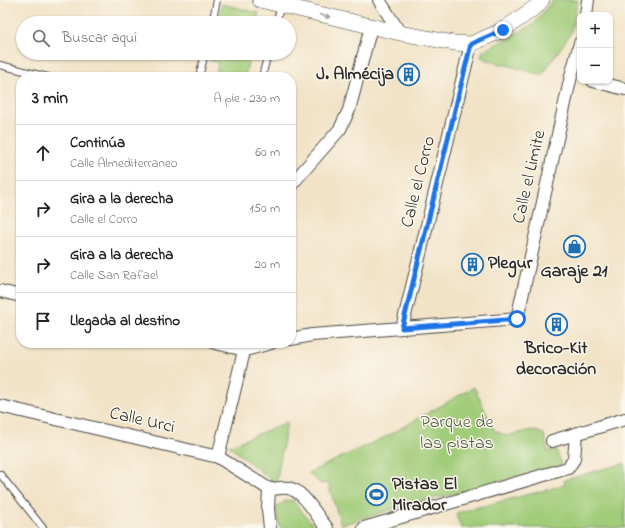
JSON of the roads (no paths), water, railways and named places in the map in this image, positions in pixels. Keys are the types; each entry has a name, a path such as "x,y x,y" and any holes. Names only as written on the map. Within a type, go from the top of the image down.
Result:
{"street":[{"path":"260,0 400,34 454,43 471,44 503,30 537,6 542,0"},
{"path":"379,0 400,34"},
{"path":"586,12 588,0"},
{"path":"296,179 340,128 349,110 371,27"},
{"name":"Calle el Corro","path":"402,328 471,44"},
{"name":"Calle el Limite","path":"402,328 517,319 576,77 579,48"},
{"path":"605,84 625,89"},
{"path":"0,291 16,295"},
{"path":"296,338 402,328"},
{"path":"218,457 245,348"},
{"name":"Calle Urci","path":"0,406 218,457 268,489"},
{"path":"552,441 625,419"},
{"path":"364,528 568,468 574,459 576,434"},
{"path":"270,528 268,489 287,488 297,491 327,528"}],"lane":[{"path":"214,16 217,0"},
{"path":"278,16 280,5"},
{"path":"200,72 203,60"},
{"path":"263,72 266,60"},
{"path":"0,65 28,72"},
{"path":"0,474 43,528"}],"place":[{"name":"J. Almécija","path":"409,75"},
{"name":"Garaje 21","path":"574,247"},
{"name":"Plegur","path":"472,264"},
{"name":"Brico-Kit decoración","path":"556,324"},
{"name":"Pistas El Mirador","path":"376,495"}],"park label":[{"name":"Parque de las pistas","path":"457,433"}]}
